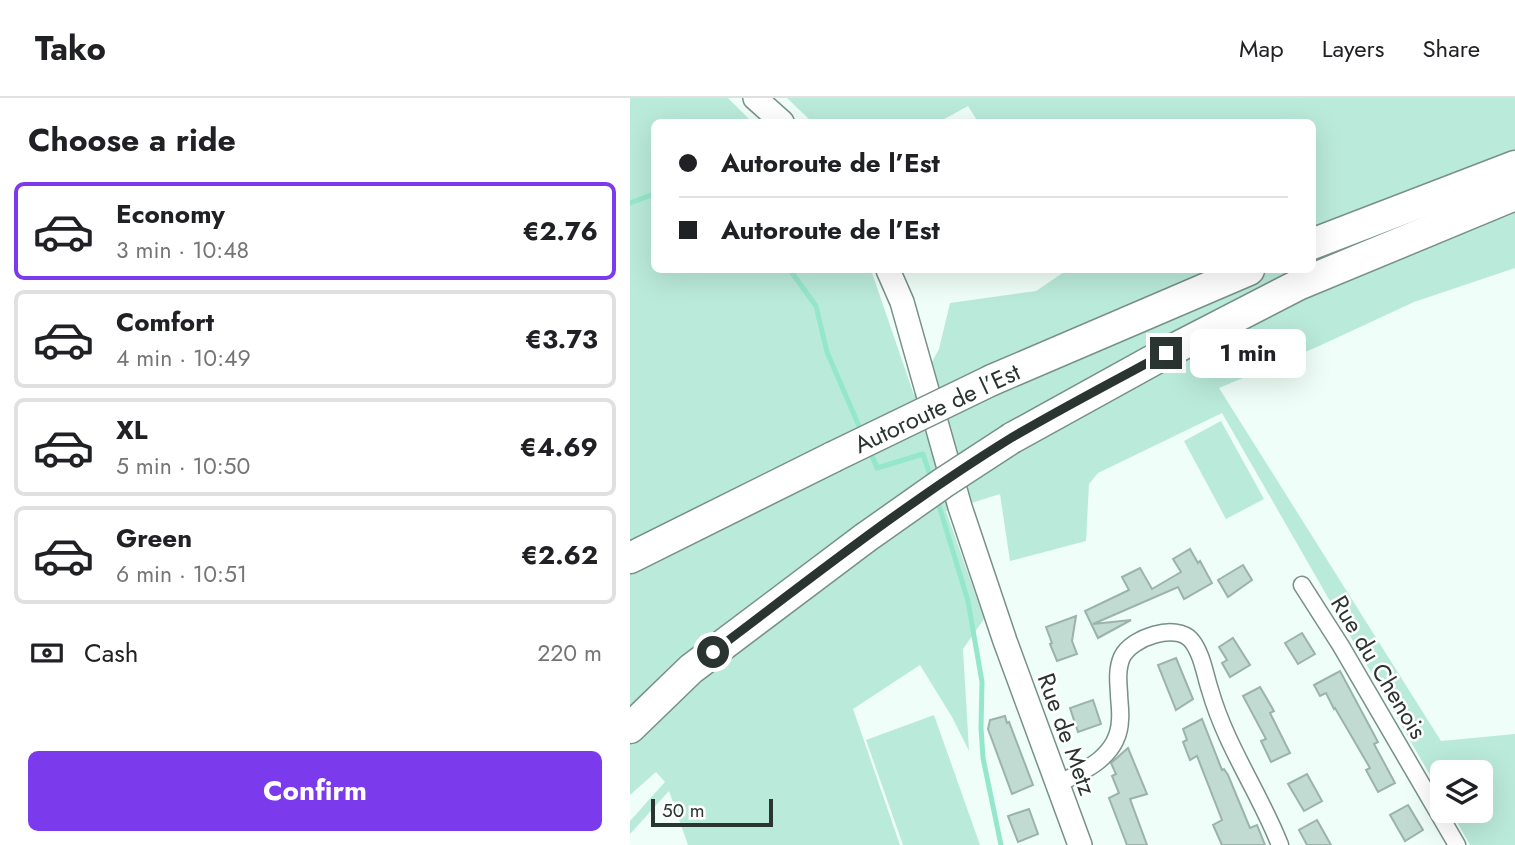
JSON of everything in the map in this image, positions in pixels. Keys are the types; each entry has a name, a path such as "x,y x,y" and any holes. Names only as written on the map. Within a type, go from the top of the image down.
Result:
{"highway":[{"path":"1316,242 1515,166"},
{"path":"630,728 691,669 865,538 1012,438 1166,353 1298,285 1515,195"},
{"name":"Autoroute de l’Est","path":"630,558 992,380 1242,273"}],"main road":[{"path":"755,98 779,119"},
{"name":"Rue de Metz","path":"889,273 902,302 960,507 1005,641 1080,845"}],"street":[{"name":"Rue du Chenois","path":"1302,585 1341,646 1457,845"},
{"path":"1057,784 1103,758 1117,737 1120,722 1119,664 1124,654 1143,638 1161,633 1180,634 1190,638 1196,648 1226,734 1280,845"}],"green space":[{"path":"630,98 728,98 749,119 651,119 651,273 872,273 914,395 939,349 950,303 1036,291 1063,273 1316,273 1316,119 976,119 968,106 944,119 809,119 787,98 1515,98 1515,268 1414,302 1219,388 1441,741 1515,734 1515,845 1470,845 1457,823 1493,823 1493,760 1430,760 1430,775 1222,413 1098,473 1089,484 1086,541 1010,561 1000,494 946,511 984,619 963,649 969,751 920,665 853,709 900,845 688,845 669,791 630,834 630,821 665,782 656,772 630,795"},
{"path":"1221,421 1264,499 1226,519 1184,441"},
{"path":"934,715 980,845 903,845 866,740"}],"building":[{"path":"1190,549 1212,583 1184,599 1178,587 1093,624 1131,620 1098,638 1085,611 1129,590 1122,577 1140,568 1152,589 1181,572 1173,559"},
{"path":"1243,565 1252,580 1228,597 1218,580"},
{"path":"1076,616 1072,641 1077,654 1057,661 1046,627"},
{"path":"1302,633 1315,654 1298,664 1285,643"},
{"path":"1233,638 1250,665 1230,677 1222,663 1227,660 1219,647"},
{"path":"1176,658 1193,699 1176,710 1158,665"},
{"path":"1340,671 1378,742 1374,744 1395,783 1378,792 1366,770 1370,768 1335,708 1326,693 1320,696 1314,685"},
{"path":"1260,687 1274,711 1270,713 1290,753 1271,762 1261,741 1266,739 1243,696"},
{"path":"1093,700 1101,724 1078,732 1070,708"},
{"path":"1005,716 1033,785 1012,794 988,729 990,720"},
{"path":"1202,719 1222,770 1228,775 1250,828 1257,825 1265,845 1222,845 1213,825 1222,820 1197,756 1190,760 1183,742 1187,740 1183,729"},
{"path":"1128,748 1147,794 1130,799 1147,845 1127,845 1109,798 1119,793 1112,776 1116,774 1111,763"},
{"path":"1307,774 1322,801 1304,811 1288,784"},
{"path":"1408,805 1423,830 1405,841 1390,815"},
{"path":"1029,809 1038,834 1018,842 1008,816"},
{"path":"1317,820 1331,845 1307,845 1299,830"}],"waterway":[{"path":"630,203 651,195"},
{"path":"792,273 816,306 827,352 862,433"},
{"path":"869,448 877,468 923,454 931,479"},
{"path":"937,499 968,601 982,682 983,758 1001,845"}],"route":[{"path":"713,652 943,483 1012,438 1166,353"}]}
